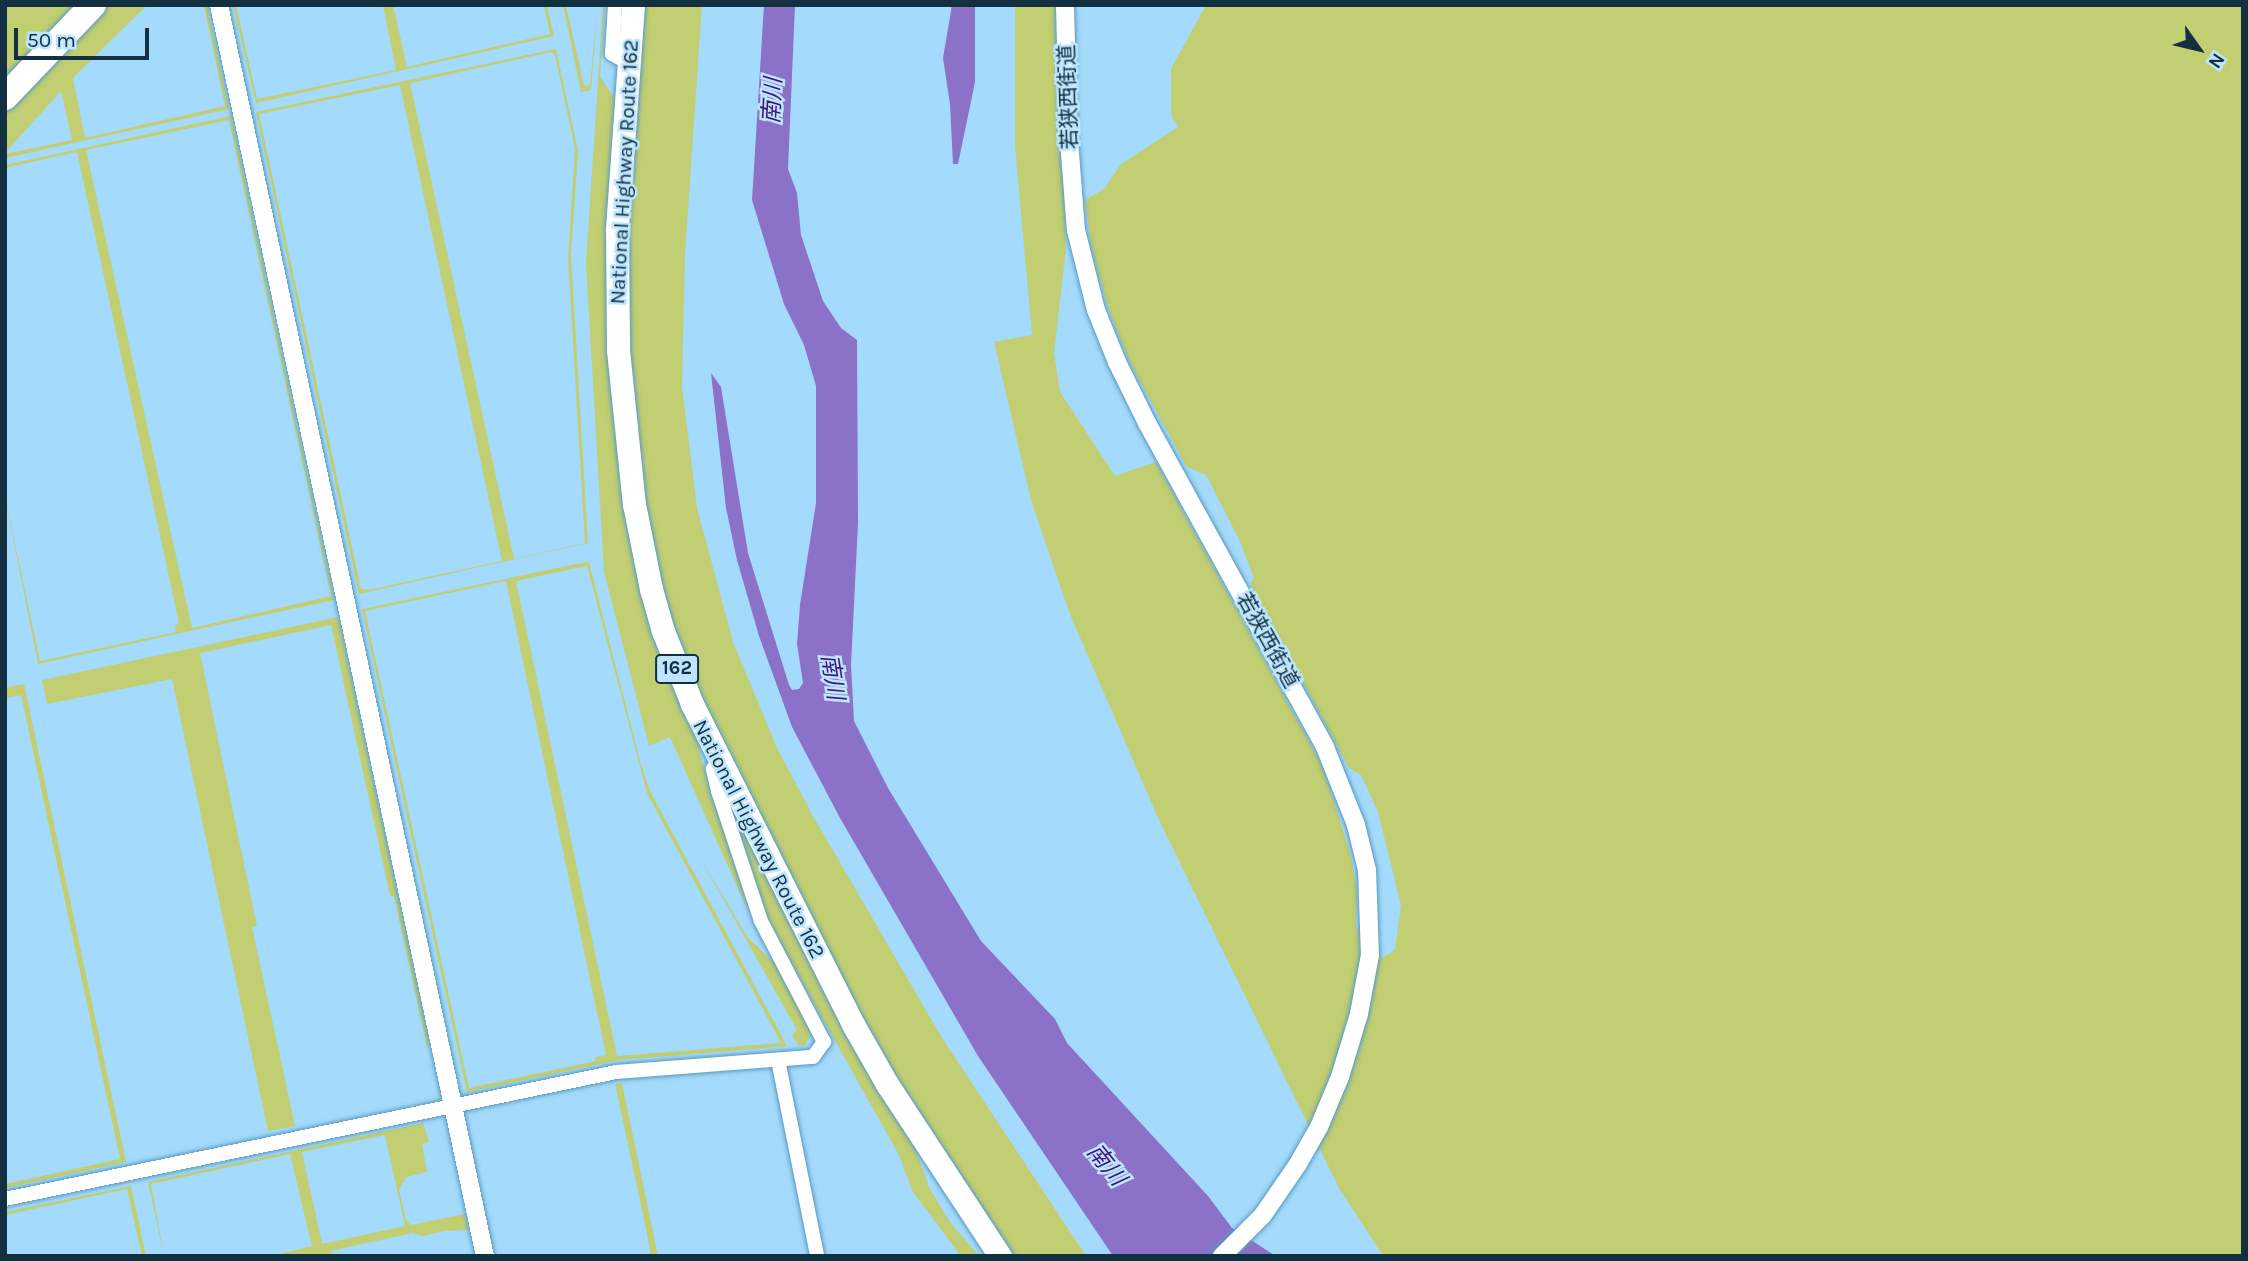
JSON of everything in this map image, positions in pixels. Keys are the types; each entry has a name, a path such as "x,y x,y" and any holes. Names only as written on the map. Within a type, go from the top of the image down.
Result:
{"highway":[{"path":"5,97 93,5"},
{"name":"National Highway Route 162","path":"633,5 616,284 621,401 634,504 648,579 663,631 719,760 854,1026 887,1084 1000,1256"}],"street":[{"path":"219,5 485,1256"},
{"path":"615,5 612,54 628,63"},
{"name":"若狭西街道","path":"1065,5 1072,191 1076,230 1092,297 1117,362 1147,423 1325,747 1346,795 1363,849 1371,919 1370,955 1359,1014 1330,1103 1309,1146 1263,1215 1222,1256"},
{"path":"5,1199 616,1072 813,1057 824,1042 761,921 718,791 713,769 719,760"},
{"path":"778,1060 817,1256"}],"green space":[{"path":"5,5 147,5 73,78 85,138 225,106 204,5 207,5 229,109 5,158 5,154 72,140 61,91 5,153"},
{"path":"233,5 236,5 257,99 396,70 383,5 393,5 407,67 550,34 544,5 547,5 554,36 256,103"},
{"path":"563,5 566,5 584,86 590,85 598,5 591,90 581,92"},
{"path":"603,5 600,77 617,102 615,422 710,792 730,845 749,913 670,737 649,746 604,572 586,263"},
{"path":"642,5 702,5 685,254 682,386 697,508 733,642 777,748 813,816 942,1038 1086,1256 1014,1256 880,1053 685,665 649,547 630,400 627,189"},
{"path":"1015,5 1057,5 1066,249 1054,353 1060,392 1115,476 1156,462 1323,767 1351,856 1357,890 1356,926 1382,958 1395,950 1401,905 1378,812 1361,775 1349,768 1250,584 1254,578 1239,539 1206,475 1186,466 1128,359 1108,308 1091,247 1085,200 1104,189 1121,164 1178,127 1171,114 1171,69 1206,5 2243,5 2243,1256 1383,1256 1339,1188 1159,820 1069,612 1031,500 994,342 1032,335 1015,146"},
{"path":"556,49 578,151 571,255 588,543 359,594 256,112","holes":["551,52 555,55 575,149 568,258 585,543 514,559 410,83","400,85 502,561 368,590 361,589 259,114"]},
{"path":"231,116 334,600 38,664 5,497 40,661 176,632 175,625 179,623 77,152 5,168 5,165","holes":["229,120 331,596 192,628 86,150"]},
{"path":"589,562 641,765 651,793 787,1046 618,1060 467,1092 362,609","holes":["587,566 647,793 781,1043 617,1056 516,581","506,581 606,1055 596,1057 595,1061 469,1088 365,611"]},
{"path":"338,617 430,1046 427,1047 394,896 390,896 331,625 200,653 257,926 252,927 295,1126 268,1131 172,679 47,704 42,680"},
{"path":"24,684 126,1162 5,1188 5,1184 120,1159 21,695 5,698 5,688"},
{"path":"726,794 880,1089 917,1153 929,1187 950,1222 979,1256 961,1256 913,1192 899,1155 764,914"},
{"path":"699,856 748,938 775,963 808,1025 811,1035 805,1045 799,1046 792,1035 797,1030"},
{"path":"622,1083 658,1256 651,1256 615,1084"},
{"path":"423,1123 429,1142 422,1144 427,1172 406,1177 399,1190 406,1220 411,1225 465,1214 468,1230 444,1231 423,1236 412,1233 331,1251 332,1256 284,1256 283,1253 312,1246 290,1154 151,1184 164,1256 148,1182","holes":["385,1135 405,1226 322,1244 302,1152"]},
{"path":"131,1186 146,1256 142,1256 127,1189 5,1215 5,1212"}],"water":[{"name":"南川","path":"764,5 795,5 788,169 797,193 801,235 823,301 841,328 857,340 858,523 851,665 854,721 888,788 981,941 1055,1019 1067,1043 1208,1196 1232,1228 1276,1256 1113,1256 978,1056 840,818 792,727 759,636 737,560 726,508 711,373 721,387 748,553 789,685 792,690 799,689 803,683 797,644 800,605 816,503 816,386 804,345 784,304 752,200"},
{"path":"952,5 975,5 975,82 958,164 953,164 950,104 943,58"}]}
